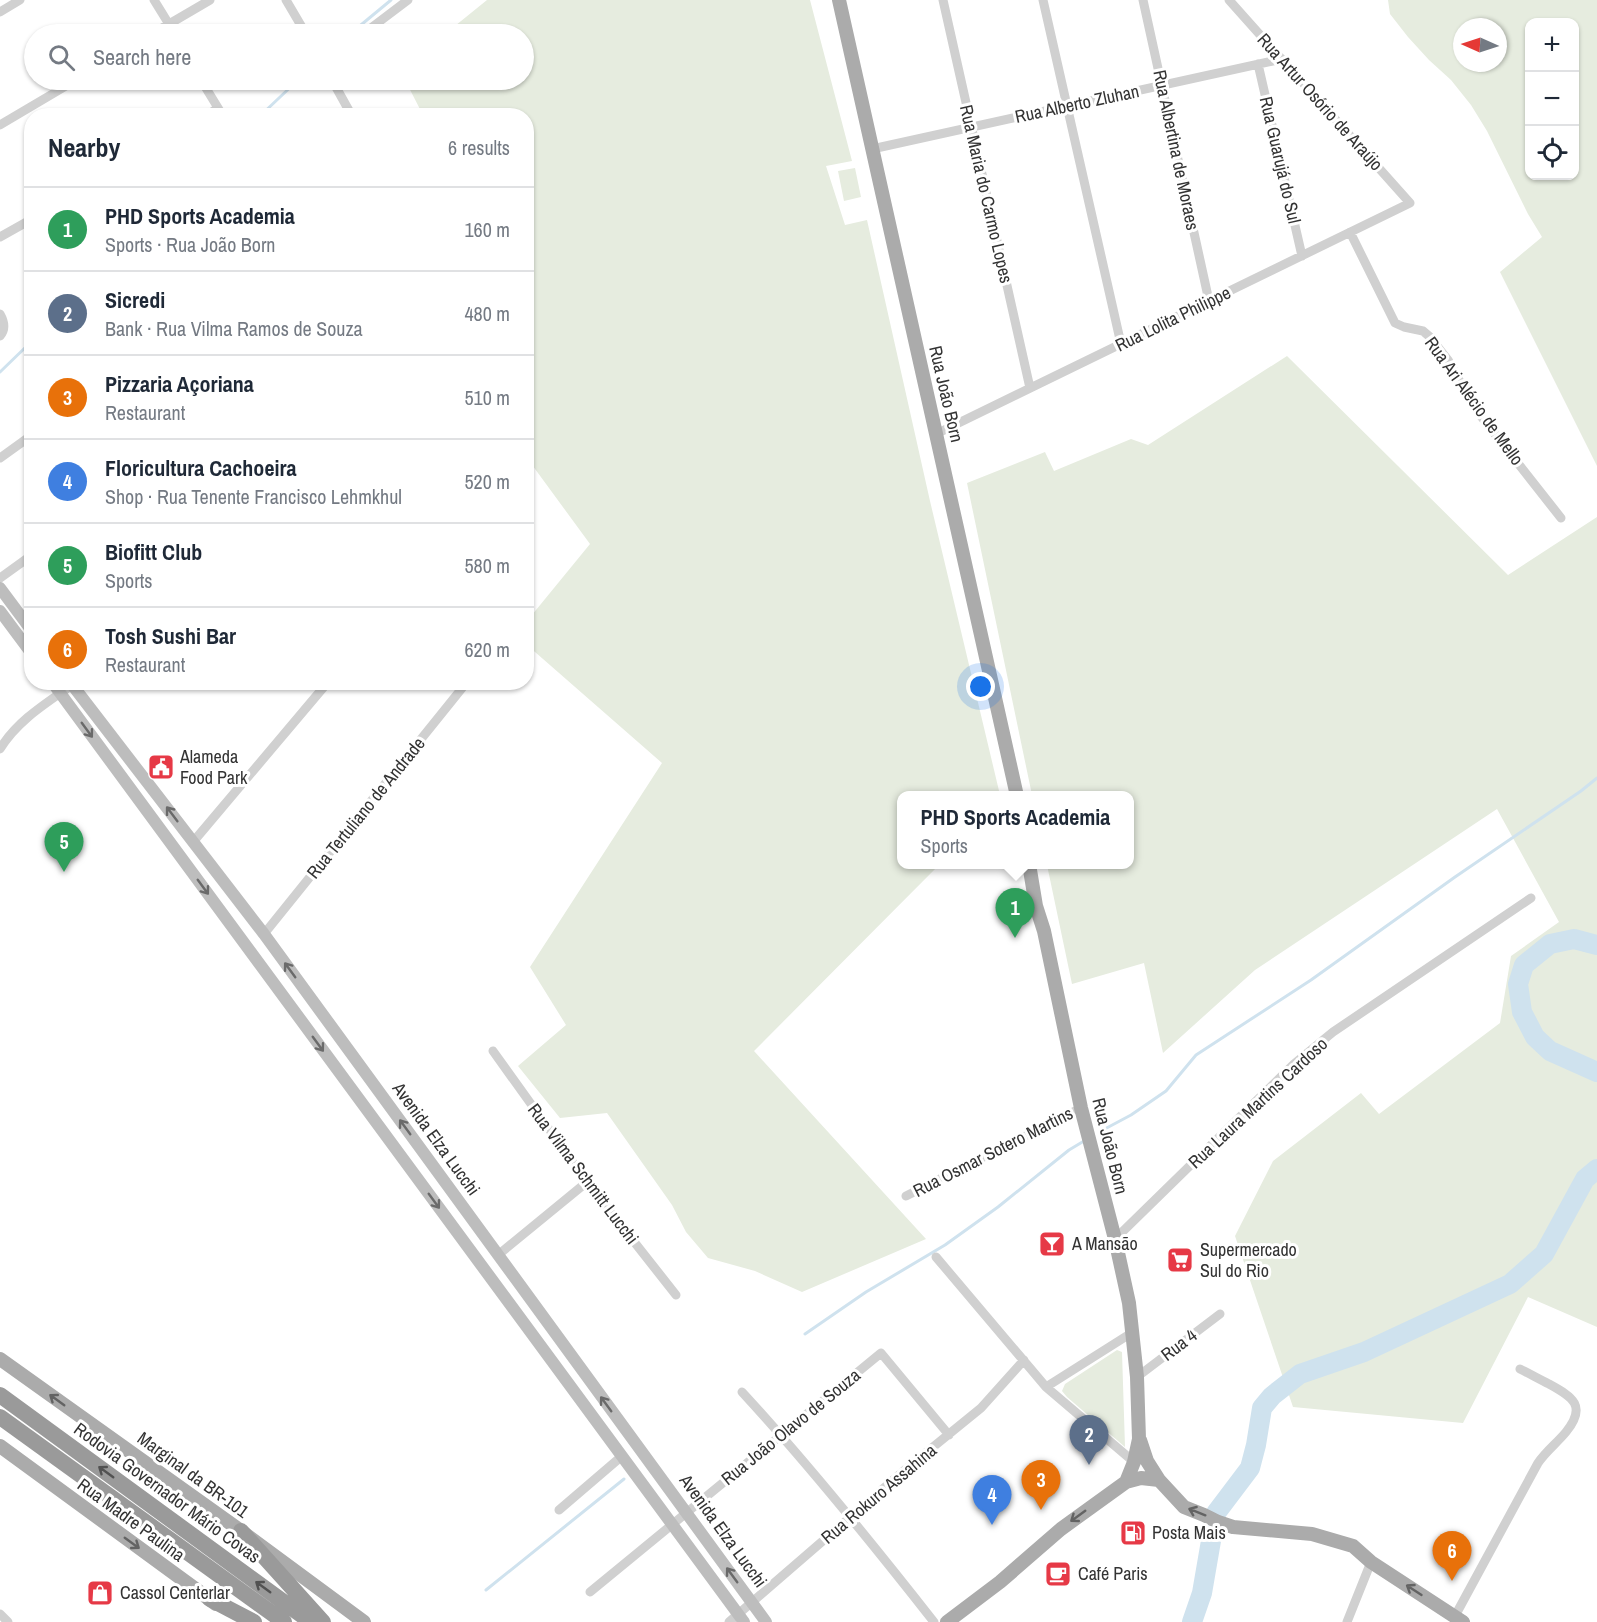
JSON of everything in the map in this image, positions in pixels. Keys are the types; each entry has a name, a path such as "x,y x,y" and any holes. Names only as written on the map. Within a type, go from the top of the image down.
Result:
{"highway":[{"name":"Rodovia Governador Mário Covas","path":"0,1395 310,1622"},
{"name":"Rodovia Governador Mário Covas","path":"0,1417 284,1622"},
{"path":"241,1531 323,1622"},
{"path":"210,1599 254,1622"}],"main road":[{"name":"Rua João Born","path":"839,0 1016,791"},
{"path":"0,588 24,620"},
{"path":"0,611 24,643"},
{"name":"Avenida Elza Lucchi","path":"58,690 672,1524 737,1619"},
{"name":"Avenida Elza Lucchi","path":"76,690 264,934 766,1622"},
{"name":"Rua João Born","path":"1030,869 1081,1108 1129,1303 1137,1377 1139,1439"},
{"path":"336,1068 352,1054"},
{"name":"Marginal da BR-101","path":"0,1359 364,1622"},
{"path":"1126,1482 1134,1462 1139,1439"},
{"path":"1139,1439 1147,1461 1159,1480 1184,1507 1233,1527 1312,1534 1353,1546 1371,1562 1459,1619"},
{"name":"Rua Madre Paulina","path":"0,1446 240,1622"},
{"path":"947,1622 1000,1582 1061,1529 1126,1482 1141,1479 1159,1480"}],"street":[{"path":"0,12 20,0"},
{"path":"154,0 169,24 210,0"},
{"path":"286,0 300,24"},
{"path":"376,24 408,0"},
{"name":"Rua Maria do Carmo Lopes","path":"943,0 1030,388"},
{"path":"1043,0 1121,344"},
{"name":"Rua Albertina de Moraes","path":"1143,0 1209,301"},
{"name":"Rua Artur Osório de Araújo","path":"1229,0 1410,203"},
{"name":"Rua Alberto Zluhan","path":"872,149 1282,59"},
{"name":"Rua Guarujá do Sul","path":"1258,64 1302,256"},
{"path":"29,108 59,90"},
{"path":"207,90 218,108"},
{"path":"338,90 348,108"},
{"path":"0,125 24,111"},
{"name":"Rua Lolita Philippe","path":"936,434 1410,203"},
{"path":"0,237 24,224"},
{"name":"Rua Ari Alécio de Mello","path":"1350,232 1395,322 1404,327 1423,331 1430,337 1448,360 1477,410 1561,518"},
{"path":"0,314 3,321 2,332"},
{"path":"0,458 24,441"},
{"path":"0,578 24,561"},
{"path":"0,749 18,726 64,690"},
{"path":"193,842 321,690"},
{"name":"Rua Tertuliano de Andrade","path":"264,934 461,690"},
{"name":"Rua Laura Martins Cardoso","path":"1115,1239 1311,1049 1531,898"},
{"name":"Rua Vilma Schmitt Lucchi","path":"493,1051 587,1182 676,1295"},
{"name":"Rua Osmar Sotero Martins","path":"906,1196 1081,1108"},
{"path":"498,1255 587,1182"},
{"path":"936,1257 1046,1387 1134,1462"},
{"name":"Rua 4","path":"1137,1377 1220,1314"},
{"path":"1046,1387 1132,1332"},
{"name":"Rua João Olavo de Souza","path":"590,1592 881,1353 949,1435"},
{"name":"Rua Rokuro Assahina","path":"737,1619 752,1602 906,1469 981,1408 1024,1360"},
{"path":"1459,1619 1538,1463 1544,1453 1575,1421 1575,1403 1569,1395 1520,1369"},
{"path":"742,1392 851,1517 934,1622"},
{"path":"560,1510 622,1456"},
{"path":"1347,1622 1371,1562"},
{"path":"0,1614 8,1622"}],"shaded area":[{"path":"487,0 810,0 852,161 826,166 845,225 867,220 930,501 999,791 897,791 897,869 935,869 754,1051 926,1239 802,1292 755,1271 708,1258 686,1232 672,1205 607,1113 560,1118 518,1066 566,1025 530,967 662,763 534,651 534,612 590,544 534,468 534,108 419,108 410,90 534,90 534,24 457,24"},
{"path":"1388,0 1597,0 1597,466 1500,272 1542,237 1471,105 1451,80 1408,37 1390,14"},
{"path":"855,168 861,197 844,201 838,171"},
{"path":"1287,356 1508,575 1597,517 1597,1327 1528,1297 1463,1423 1293,1407 1235,1236 1273,1161 1361,1093 1379,1114 1500,1023 1511,956 1559,922 1497,809 1255,970 1163,1053 1144,963 1072,984 1048,869 1134,869 1134,791 1031,791 967,483 1045,452 1054,471 1131,439 1148,445"},
{"path":"1117,1350 1122,1352 1125,1447 1062,1391 1065,1384"}],"waterway":[{"path":"362,24 391,0"},
{"path":"268,108 287,90"},
{"path":"0,372 24,349"},
{"path":"1101,1131 1131,1115 1166,1091 1196,1055 1311,980 1597,778"},
{"path":"1597,945 1574,939 1550,944 1524,965 1518,984 1522,1012 1535,1037 1550,1051 1597,1072"},
{"path":"805,1334 866,1292 945,1245 1084,1141"},
{"path":"1216,1513 1250,1468 1262,1408 1272,1396 1300,1374 1364,1352 1510,1284 1544,1254 1585,1179 1597,1169"},
{"path":"486,1590 624,1479"},
{"path":"1192,1622 1202,1593 1212,1535"}],"place":[{"name":"Alameda Food Park","path":"161,767"},
{"name":"Biofitt Club","path":"64,872"},
{"name":"PHD Sports Academia","path":"1015,938"},
{"name":"A Mansão","path":"1052,1244"},
{"name":"Supermercado Sul do Rio","path":"1180,1260"},
{"name":"Sicredi","path":"1089,1465"},
{"name":"Pizzaria Açoriana","path":"1041,1510"},
{"name":"Floricultura Cachoeira","path":"992,1525"},
{"name":"Posta Mais","path":"1133,1533"},
{"name":"Café Paris","path":"1058,1574"},
{"name":"Tosh Sushi Bar","path":"1452,1581"},
{"name":"Cassol Centerlar","path":"100,1593"}]}
